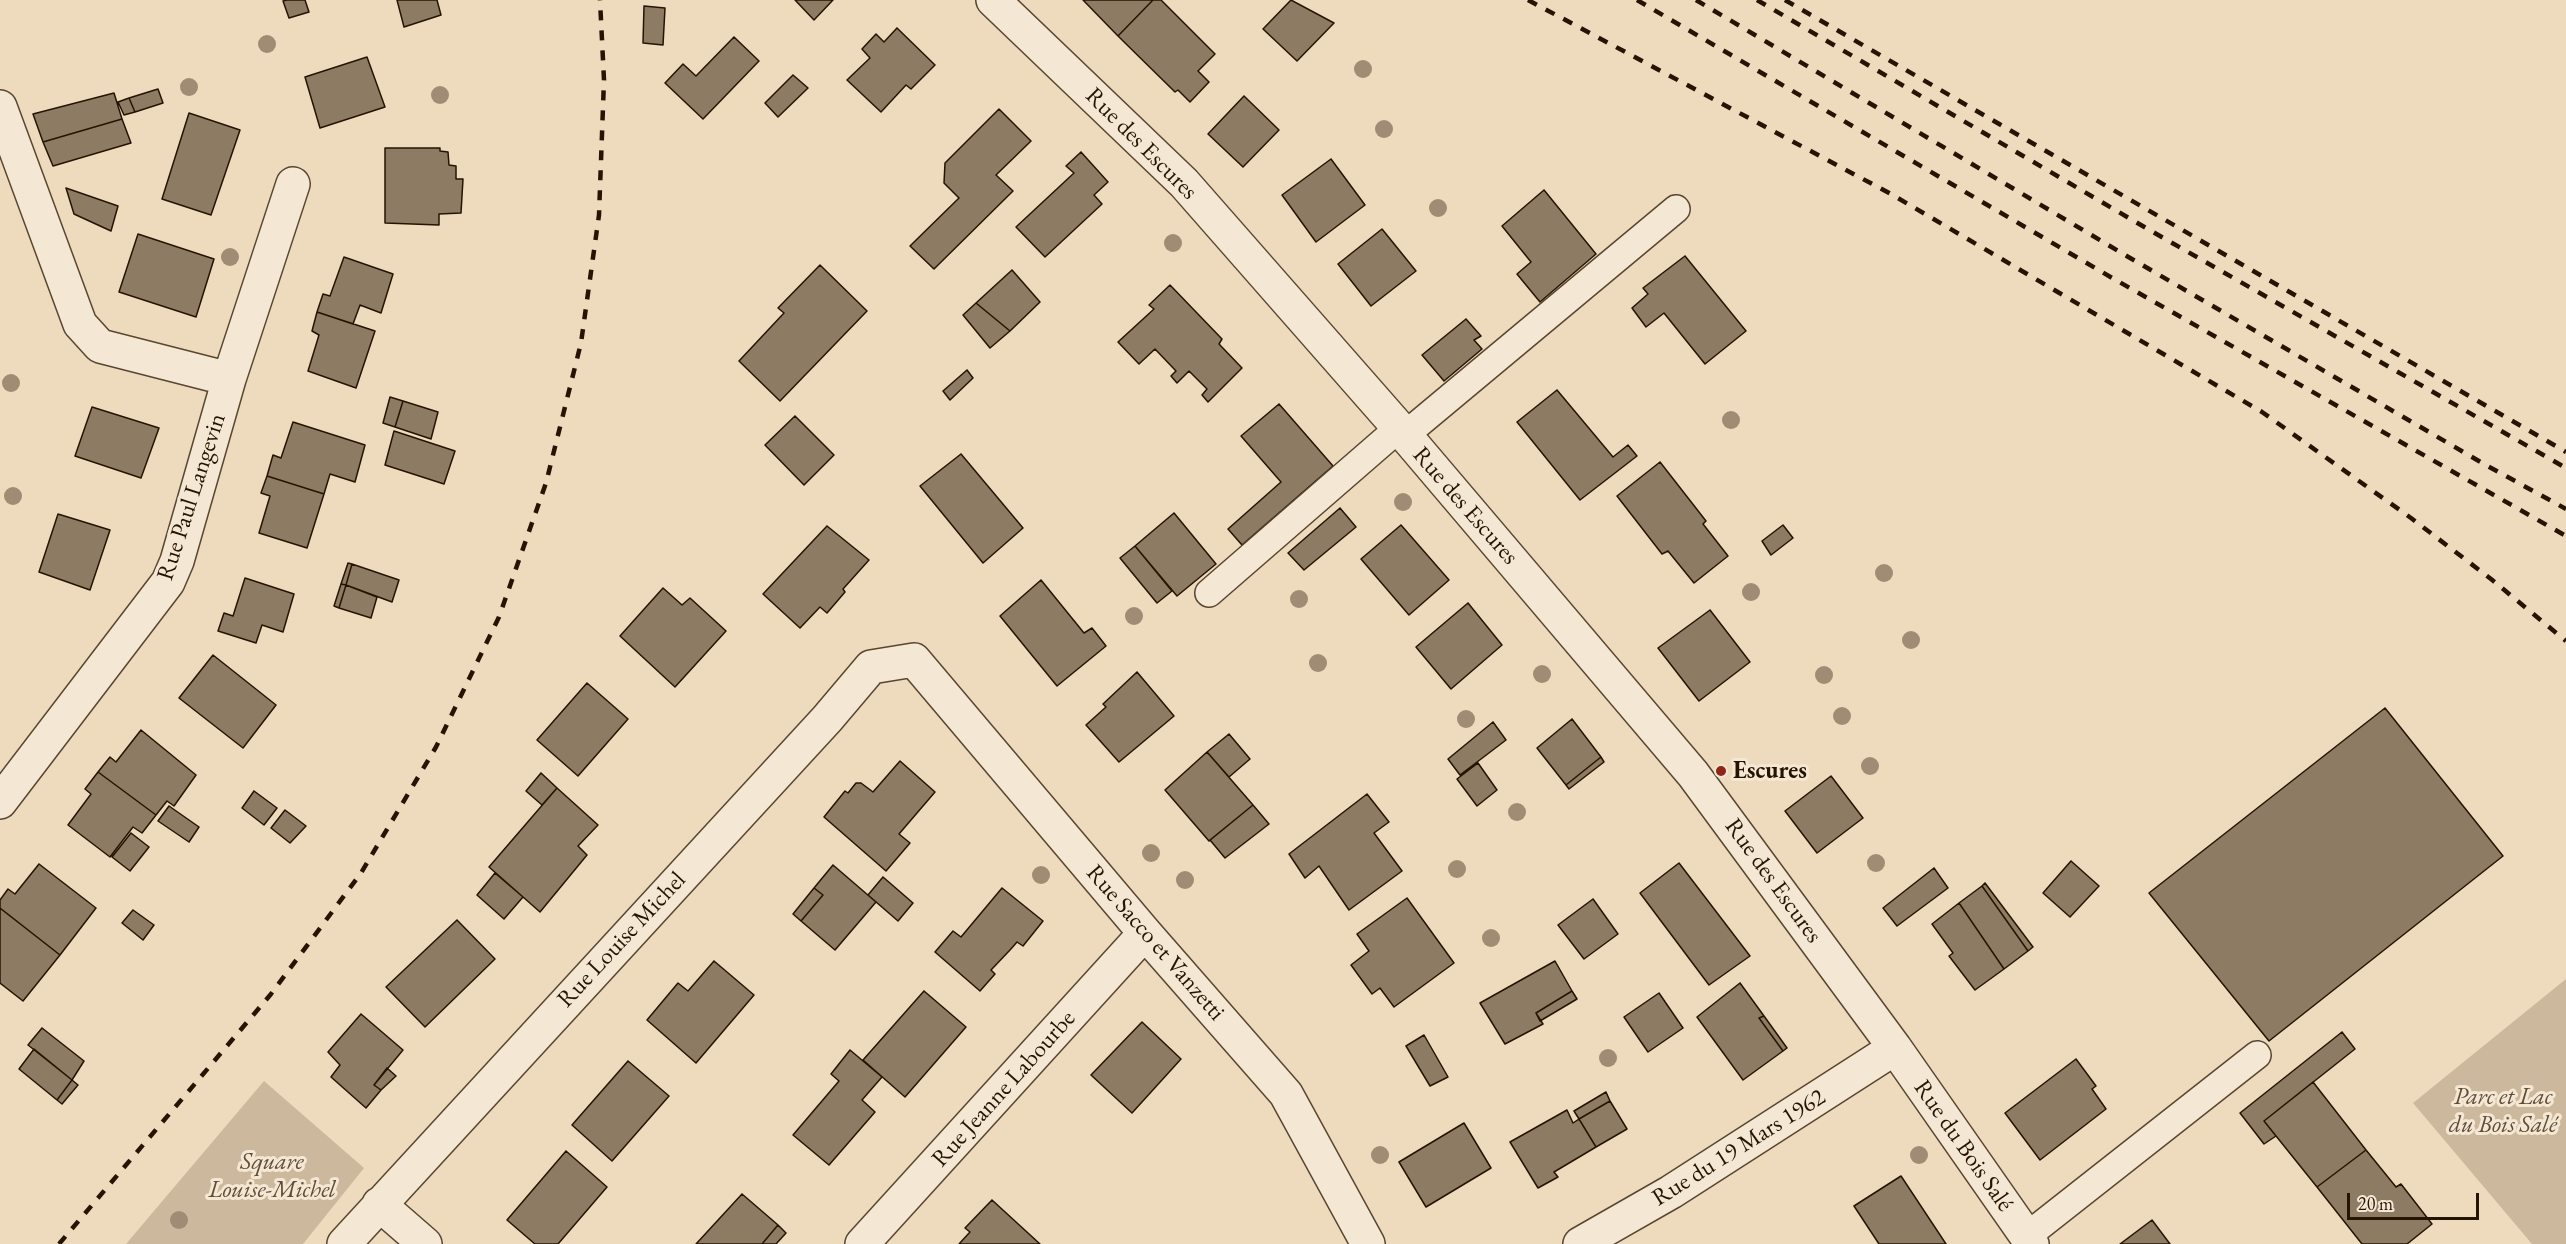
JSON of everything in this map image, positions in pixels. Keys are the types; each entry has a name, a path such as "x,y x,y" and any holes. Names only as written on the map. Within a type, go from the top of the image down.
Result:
{"street":[{"name":"Rue des Escures","path":"993,0 1184,183 1402,431 1693,774 1895,1048"},
{"path":"0,107 80,324 100,346 229,379"},
{"name":"Rue Paul Langevin","path":"0,802 168,582 177,561 229,379 293,184"},
{"name":"Rue Sacco et Vanzetti","path":"914,660 1286,1094 1368,1244"},
{"name":"Rue Louise Michel","path":"344,1244 827,719 871,667 914,660"},
{"name":"Rue Jeanne Labourbe","path":"862,1244 1146,933"},
{"name":"Rue du Bois Salé","path":"1895,1048 2030,1240"},
{"name":"Rue du 19 Mars 1962","path":"1580,1244 1671,1192 1895,1048"},
{"path":"379,1204 425,1244"}],"lane":[{"path":"1209,593 1402,431 1676,209"},
{"path":"2030,1240 2257,1055"}],"green space":[{"name":"Parc et Lac du Bois Salé","path":"2566,979 2566,1244 2532,1244 2413,1103"},
{"name":"Square Louise-Michel","path":"264,1081 364,1168 303,1244 126,1244"}],"building":[{"path":"305,0 309,12 289,18 283,1"},
{"path":"397,0 437,0 441,15 404,27"},
{"path":"795,0 833,0 814,20"},
{"path":"1083,0 1153,0 1118,36"},
{"path":"1153,0 1161,0 1215,54 1198,71 1209,82 1190,102 1178,90 1175,92 1118,36"},
{"path":"1291,0 1334,23 1297,61 1263,29"},
{"path":"644,6 665,8 663,45 643,43"},
{"path":"897,28 935,65 911,89 906,85 881,112 847,80 870,58 862,49 876,34 884,42"},
{"path":"734,37 759,61 703,119 665,83 683,64 696,76"},
{"path":"367,57 385,107 320,128 305,77"},
{"path":"793,75 808,88 778,117 765,103"},
{"path":"158,89 163,103 135,112 129,98"},
{"path":"114,93 122,119 43,142 33,114"},
{"path":"1244,96 1279,130 1243,167 1208,134"},
{"path":"129,98 135,112 124,115 118,102"},
{"path":"999,109 1031,141 996,175 1013,191 934,269 910,246 959,198 944,183 945,163"},
{"path":"189,113 240,130 211,215 162,199"},
{"path":"122,119 131,143 53,166 43,142"},
{"path":"385,148 440,148 440,151 448,152 449,165 456,166 456,179 463,179 461,213 439,214 439,225 385,223"},
{"path":"1081,152 1108,182 1094,195 1102,204 1045,257 1016,227 1074,173 1066,166"},
{"path":"1331,159 1365,205 1316,242 1282,195"},
{"path":"66,188 118,206 111,231 74,214"},
{"path":"1544,190 1596,254 1540,302 1517,274 1531,262 1502,226"},
{"path":"1382,229 1416,271 1371,306 1338,264"},
{"path":"138,234 214,259 196,317 119,292"},
{"path":"1685,256 1746,331 1705,364 1664,313 1646,327 1632,308 1648,294 1643,288"},
{"path":"344,257 393,274 381,313 360,305 353,324 317,312 323,294 330,296"},
{"path":"820,265 867,311 780,401 739,361 784,313 778,308"},
{"path":"1012,270 1040,302 1010,331 976,303"},
{"path":"1170,285 1222,339 1219,344 1242,368 1208,402 1202,395 1207,389 1189,371 1177,383 1171,376 1176,371 1155,349 1139,364 1118,342 1154,309 1149,305"},
{"path":"976,303 1010,331 990,348 963,315"},
{"path":"317,312 375,331 356,388 308,371 319,335 312,331"},
{"path":"1466,319 1481,336 1474,340 1482,349 1444,381 1422,355"},
{"path":"967,370 973,378 950,400 943,391"},
{"path":"1557,390 1613,457 1628,445 1637,456 1580,500 1517,422"},
{"path":"390,397 403,401 395,427 383,423"},
{"path":"403,401 438,412 431,439 395,427"},
{"path":"1279,404 1333,466 1242,545 1228,529 1281,482 1241,436"},
{"path":"92,407 159,428 141,478 75,456"},
{"path":"795,416 834,455 804,485 765,445"},
{"path":"293,422 365,445 355,482 330,474 324,494 267,476 273,455 281,458"},
{"path":"394,431 455,451 444,484 385,465"},
{"path":"961,454 1023,528 983,563 920,486"},
{"path":"1660,462 1706,521 1703,524 1728,556 1694,583 1668,551 1662,554 1617,496"},
{"path":"267,476 324,494 307,548 259,533 270,496 261,493"},
{"path":"1340,508 1356,527 1304,570 1288,553"},
{"path":"1174,513 1216,564 1177,596 1135,546"},
{"path":"58,514 110,530 90,590 39,572"},
{"path":"1401,525 1449,580 1409,615 1361,559"},
{"path":"1783,525 1793,538 1771,555 1762,541"},
{"path":"827,526 869,560 843,589 845,592 827,613 820,607 800,628 763,594"},
{"path":"1135,546 1172,591 1157,603 1120,558"},
{"path":"348,563 352,564 346,585 341,584"},
{"path":"352,564 399,580 392,602 346,585"},
{"path":"245,578 294,594 283,632 262,625 256,643 218,631 224,613 233,616"},
{"path":"1041,580 1084,633 1092,628 1106,646 1057,686 1000,616"},
{"path":"341,584 346,585 339,608 334,606"},
{"path":"346,585 377,597 371,618 339,608"},
{"path":"663,588 682,605 690,598 726,631 675,687 620,636"},
{"path":"1468,603 1502,645 1451,689 1416,647"},
{"path":"1710,610 1750,662 1699,701 1658,648"},
{"path":"213,655 276,705 243,748 179,698"},
{"path":"1137,672 1174,716 1119,762 1086,725 1106,707 1103,704"},
{"path":"587,683 628,719 578,776 537,740"},
{"path":"2385,708 2503,856 2269,1041 2149,893"},
{"path":"1572,719 1601,757 1566,785 1537,748"},
{"path":"1493,722 1506,740 1460,775 1448,759"},
{"path":"141,730 196,775 174,806 167,801 156,815 98,772 110,757 116,762"},
{"path":"1229,734 1250,759 1229,777 1207,752"},
{"path":"1207,752 1253,805 1209,841 1165,790"},
{"path":"1601,757 1604,762 1569,789 1566,785"},
{"path":"900,761 935,792 899,834 910,843 886,871 824,817 845,791 848,793 856,783 861,783 873,792"},
{"path":"1478,763 1497,790 1477,806 1457,779"},
{"path":"98,772 156,815 142,833 133,827 110,857 68,825 91,794 85,789"},
{"path":"541,773 557,788 542,805 526,791"},
{"path":"1831,776 1863,818 1817,853 1785,811"},
{"path":"557,788 598,825 578,846 587,855 540,912 489,867"},
{"path":"254,791 277,808 264,825 242,808"},
{"path":"1367,794 1389,822 1374,833 1402,871 1349,910 1319,866 1305,878 1289,854"},
{"path":"1253,805 1269,824 1225,858 1210,840"},
{"path":"169,806 199,827 189,842 158,821"},
{"path":"285,810 306,826 290,843 271,828"},
{"path":"131,833 149,847 130,871 112,857"},
{"path":"2071,861 2099,886 2070,917 2043,893"},
{"path":"1679,863 1750,956 1709,985 1640,893"},
{"path":"39,864 96,908 60,955 0,908 0,900 8,889 15,894"},
{"path":"833,865 876,902 835,950 801,921 823,895 814,888"},
{"path":"1934,868 1948,888 1897,926 1883,908"},
{"path":"495,873 523,897 504,919 477,895"},
{"path":"883,877 913,903 898,921 868,895"},
{"path":"1985,883 2033,947 2028,951 1982,886"},
{"path":"1982,886 2028,951 2004,969 1959,903"},
{"path":"814,888 823,895 801,921 793,914"},
{"path":"1002,888 1043,921 1023,946 1017,942 991,970 995,974 980,991 935,952 953,931 961,937"},
{"path":"1407,898 1454,963 1394,1007 1380,988 1372,994 1351,965 1369,951 1357,934"},
{"path":"1593,899 1618,934 1584,959 1558,925"},
{"path":"1959,903 2004,969 1975,990 1949,956 1953,953 1932,924"},
{"path":"0,908 60,955 23,1001 0,983"},
{"path":"133,910 154,925 143,940 122,923"},
{"path":"457,920 495,959 425,1027 386,987"},
{"path":"714,961 754,995 696,1063 647,1020 678,983 688,991"},
{"path":"1555,961 1572,991 1536,1013 1543,1024 1505,1044 1480,1003"},
{"path":"1740,983 1764,1016 1759,1018 1783,1051 1743,1080 1697,1017"},
{"path":"924,991 966,1027 905,1097 863,1060"},
{"path":"1572,991 1577,999 1540,1021 1536,1013"},
{"path":"1659,993 1683,1028 1648,1052 1624,1017"},
{"path":"361,1014 403,1050 374,1085 381,1090 366,1108 331,1077 340,1065 328,1052"},
{"path":"1764,1016 1787,1048 1783,1051 1759,1018"},
{"path":"1142,1022 1181,1059 1132,1113 1091,1075"},
{"path":"42,1028 84,1061 72,1080 28,1045"},
{"path":"2342,1032 2355,1049 2264,1121 2276,1136 2264,1144 2240,1113"},
{"path":"1424,1035 1448,1077 1430,1086 1406,1046"},
{"path":"34,1049 72,1080 57,1100 19,1069"},
{"path":"850,1050 882,1077 862,1100 875,1112 829,1165 793,1135 839,1081 831,1074"},
{"path":"2076,1059 2096,1086 2092,1089 2106,1109 2040,1160 2005,1113"},
{"path":"628,1061 669,1096 612,1161 572,1125"},
{"path":"387,1068 396,1076 381,1090 374,1085"},
{"path":"72,1080 78,1085 62,1104 57,1100"},
{"path":"2313,1082 2366,1150 2317,1187 2264,1121"},
{"path":"1606,1092 1610,1101 1579,1119 1574,1111"},
{"path":"1610,1101 1627,1129 1596,1147 1579,1119"},
{"path":"1567,1110 1573,1123 1579,1119 1596,1147 1554,1172 1558,1177 1538,1188 1510,1142"},
{"path":"1464,1123 1491,1168 1426,1207 1399,1162"},
{"path":"2366,1150 2396,1187 2401,1184 2432,1224 2407,1244 2362,1244 2317,1187"},
{"path":"566,1151 607,1187 558,1244 535,1244 507,1220"},
{"path":"1901,1176 1946,1244 1879,1244 1854,1206"},
{"path":"742,1194 778,1225 762,1244 696,1244"},
{"path":"992,1200 1040,1244 959,1244 970,1232 965,1228"},
{"path":"2152,1220 2170,1244 2120,1244"},
{"path":"778,1225 786,1233 776,1244 762,1244"}],"railway":[{"path":"59,1244 271,994 361,873 436,747 499,617 546,483 581,343 599,215 604,80 600,0"},
{"path":"1528,0 1891,194 2262,412 2411,518 2491,579 2566,641"},
{"path":"1637,0 2114,279 2566,536"},
{"path":"1696,0 2125,255 2484,464 2566,509"},
{"path":"1757,0 2146,228 2566,468"},
{"path":"1785,0 2566,452"}],"place":[{"name":"Escures","path":"1721,771"}]}
